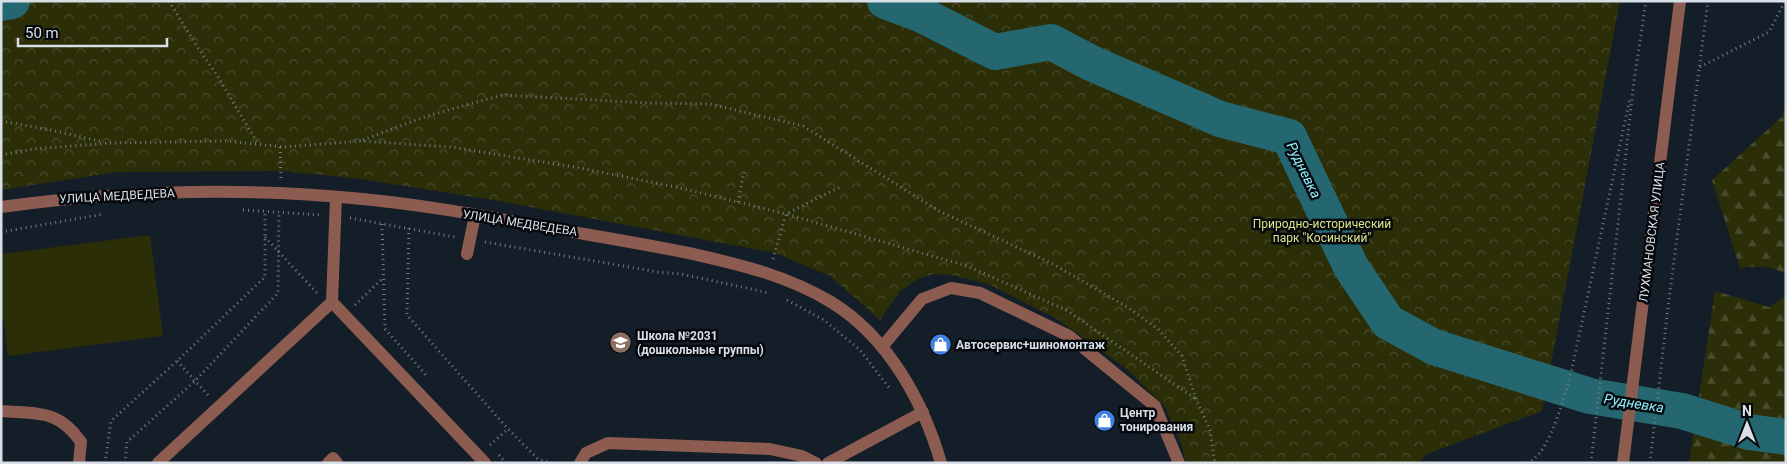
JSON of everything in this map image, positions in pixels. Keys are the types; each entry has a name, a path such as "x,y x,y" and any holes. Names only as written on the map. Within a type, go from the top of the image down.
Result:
{"street":[{"name":"ЛУХМАНОВСКАЯ УЛИЦА","path":"1623,463 1680,1"},
{"name":"УЛИЦА МЕДВЕДЕВА","path":"1,208 53,200 160,193 220,192 336,196 475,215 637,243 768,272 832,302 860,323 882,347 891,357 923,412 941,463"},
{"path":"158,463 330,304 336,196"},
{"path":"467,254 475,215"},
{"path":"882,347 922,299 951,288 980,293 1069,336 1155,406 1178,463"},
{"path":"330,304 344,315 482,459"},
{"path":"1,411 51,415 71,428 81,442 79,463"},
{"path":"828,463 923,412"},
{"path":"580,463 586,452 608,443 770,448 802,456 816,463"},
{"path":"328,463 333,458 337,463"}],"path":[{"path":"169,1 259,144"},
{"path":"1590,463 1634,81 1646,1"},
{"path":"1650,463 1668,307 1708,1"},
{"path":"1700,67 1769,32 1784,1"},
{"path":"1531,462 1545,448 1567,388 1634,81"},
{"path":"360,142 427,116 502,95 650,103 710,104 803,126 939,211 1053,264 1129,308 1158,329 1182,356 1196,399 1210,430 1216,463"},
{"path":"1,121 111,143"},
{"path":"1,155 33,150 111,143 226,141 280,147 360,142 450,148 488,153 580,168 682,188 786,214 967,266 1066,310 1196,399"},
{"path":"280,147 281,179"},
{"path":"738,202 744,172"},
{"path":"768,272 786,214 840,187"},
{"path":"105,463 111,421 178,361 265,277 265,211"},
{"path":"124,463 127,442 195,380 278,293 279,212"},
{"path":"382,224 385,329 431,380"},
{"path":"409,228 408,315 508,429 538,459 550,463"},
{"path":"265,237 278,253 330,304"},
{"path":"344,315 384,278"},
{"path":"178,361 218,407"},
{"path":"482,459 490,446 508,429"},
{"path":"483,438 506,463"}],"green space":[{"name":"Природно-исторический парк \"Косинский\"","path":"1,1 1620,1 1542,411 1427,454 1419,463 1186,463 1182,445 1165,407 1128,370 1059,320 988,284 952,275 933,274 918,279 900,291 880,320 830,276 775,253 499,201 354,178 281,171 117,172 1,190"},
{"path":"1786,99 1786,274 1763,267 1740,268 1712,180 1782,117"},
{"path":"150,235 163,336 8,356 1,300 1,254"},
{"path":"1715,291 1769,307 1786,296 1786,463 1689,463"}],"waterway":[{"name":"Рудневка","path":"1,3 12,1"},
{"name":"Рудневка","path":"885,1 922,15 995,52 1051,42 1091,63 1220,119 1289,137 1351,267 1388,322 1434,347 1590,396 1682,411 1749,432 1786,437"}],"place":[{"name":"Школа №2031 (дошкольные группы)","path":"621,343"},
{"name":"Автосервис+шиномонтаж","path":"940,345"},
{"name":"Центр тонирования","path":"1104,420"}]}
